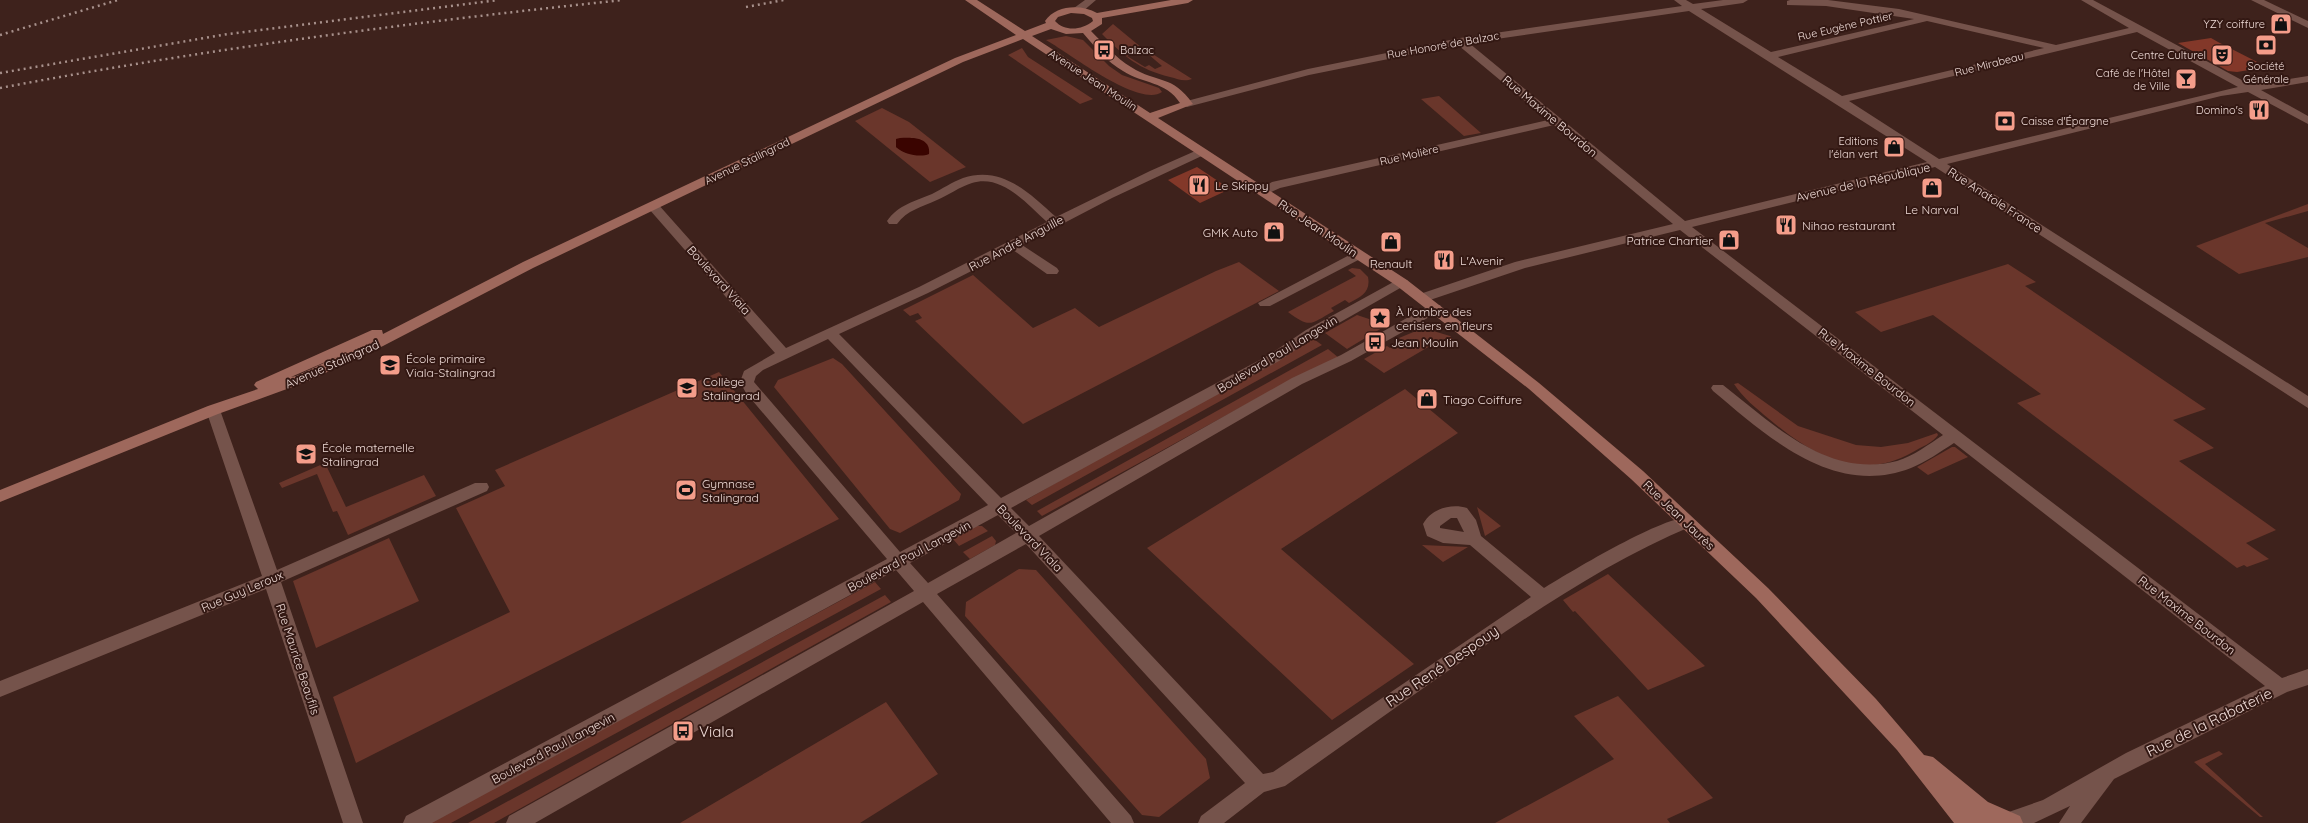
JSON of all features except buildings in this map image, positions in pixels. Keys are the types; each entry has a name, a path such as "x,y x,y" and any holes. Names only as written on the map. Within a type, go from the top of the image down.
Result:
{"street":[{"name":"Avenue Jean Moulin","path":"970,0 1149,117"},
{"path":"1078,10 1091,0"},
{"path":"1078,10 1096,16 1188,0"},
{"name":"Rue Anatole France","path":"1679,0 1840,100 2308,403"},
{"name":"Rue Honoré de Balzac","path":"1149,117 1187,104 1308,72 1460,40 1743,0"},
{"path":"2086,0 2308,121"},
{"path":"2256,0 2308,25"},
{"path":"1790,3 1821,2 1879,8 2056,48"},
{"name":"Avenue Stalingrad","path":"0,496 213,410 310,375 378,343 446,306 959,60 1051,24 1051,18 1058,12 1078,10"},
{"path":"1051,24 1069,31 1085,30 1095,25 1098,19 1096,16"},
{"name":"Rue Eugène Pottier","path":"1769,56 1927,18"},
{"name":"Rue Mirabeau","path":"1840,100 2138,29"},
{"path":"1085,30 1121,66 1138,75 1173,86 1187,104"},
{"name":"Rue Maxime Bourdon","path":"1460,40 1682,225 2280,687"},
{"name":"Avenue de la République","path":"1428,303 1504,270 2248,88 2308,79"},
{"path":"2248,88 2278,95 2308,112"},
{"path":"2294,113 2308,112"},
{"name":"Rue Jean Moulin","path":"1149,117 1359,254 1428,303"},
{"name":"Rue Molière","path":"1263,191 1276,185 1556,121"},
{"name":"Rue André Anguille","path":"830,333 920,294 1134,181 1202,152"},
{"path":"893,221 902,211 934,198 952,187 976,178 990,176 1005,182 1055,222"},
{"name":"Boulevard Viala","path":"653,206 784,355"},
{"path":"1013,244 1052,271"},
{"path":"1265,303 1359,254"},
{"name":"Boulevard Paul Langevin","path":"413,823 900,562 1274,358 1311,333 1402,283"},
{"path":"516,823 683,731 1296,381 1346,358 1428,303"},
{"name":"Rue Jean Jaurès","path":"1428,303 1576,421 1686,522 1768,599 1904,744"},
{"path":"830,333 758,367 749,374 747,382 751,390 1124,823"},
{"name":"Boulevard Viala","path":"830,333 1027,535 1258,784"},
{"path":"1718,388 1805,454 1848,468 1875,471 1899,466 1912,461 1955,435"},
{"name":"Rue Maurice Beaufils","path":"213,410 272,579 353,823"},
{"name":"Rue Guy Leroux","path":"0,689 272,579 481,487"},
{"name":"Rue René Despouy","path":"1208,823 1258,784 1278,780 1412,685 1543,597 1593,566 1662,531 1686,522"},
{"path":"1474,539 1543,597"},
{"name":"Rue de la Rabaterie","path":"2007,821 2028,818 2044,811 2112,770 2280,687 2308,677"},
{"path":"1904,744 1961,793 2007,821"},
{"path":"1904,744 1966,823"},
{"name":"Rue de la Rabaterie","path":"2069,823 2112,770"},
{"path":"1972,823 1987,817 2007,821"}],"shaded area":[{"path":"1113,24 1142,48 1141,51 1127,56 1145,67 1149,65 1155,69 1162,66 1148,54 1151,53 1192,79 1181,80 1140,66 1133,61 1118,49 1102,34"},
{"path":"1066,36 1083,40 1109,66 1122,75 1159,88 1162,92 1151,95 1121,86 1046,40"},
{"path":"1022,48 1028,57 1093,99 1080,104 1008,55"},
{"path":"1439,96 1481,133 1464,136 1421,99"},
{"path":"882,108 909,122 966,167 930,182 855,121","holes":["913,138 921,140 924,155 906,153 896,147 896,139"]},
{"path":"915,138 924,141 929,148 929,154 912,155 903,152 896,147 896,139"},
{"path":"2308,204 2308,211 2265,223 2308,248 2308,257 2239,274 2196,246"},
{"path":"1239,262 1279,291 1023,424 915,321 922,318 918,313 910,316 903,310 973,275 1033,328 1075,308 1099,327 1216,271"},
{"path":"2008,264 2036,282 2025,286 2206,409 2173,420 2214,448 2179,461 2276,530 2246,543 2269,559 2247,567 2244,565 2237,568 2017,403 2041,394 1933,315 1881,332 1855,312"},
{"path":"1352,268 1360,269 1368,277 1368,287 1361,296 1349,303 1345,300 1331,308 1334,311 1311,323 1306,323 1288,312 1356,276 1348,270"},
{"path":"1357,315 1375,321 1382,328 1347,349 1325,333"},
{"path":"1430,330 1450,336 1457,343 1452,346 1442,339 1384,373 1364,359 1387,346 1390,348 1403,341 1399,338 1416,331"},
{"path":"1311,337 1322,345 1032,505 1026,500"},
{"path":"1328,349 1339,358 1287,382 1042,516 1037,511"},
{"path":"833,358 842,364 961,494 959,500 900,533 890,529 774,387 778,380"},
{"path":"719,372 839,519 356,763 333,697 510,612 456,508 505,486 495,470"},
{"path":"1738,383 1798,426 1856,445 1881,447 1908,443 1937,433 1938,435 1927,445 1893,461 1874,465 1855,465 1837,461 1802,444 1785,432 1746,398 1734,384"},
{"path":"1405,389 1458,433 1281,549 1414,664 1332,720 1147,548"},
{"path":"1955,447 1968,457 1928,475 1917,467"},
{"path":"325,463 346,507 424,475 436,496 348,535 337,511 333,512 317,474 282,488 279,483"},
{"path":"1477,507 1501,526 1485,536"},
{"path":"975,526 982,526 988,531 959,546 953,539"},
{"path":"992,536 996,541 995,545 970,559 963,552"},
{"path":"389,538 419,601 316,648 293,581"},
{"path":"1422,545 1468,547 1443,562"},
{"path":"1019,569 1036,570 1206,759 1210,778 1159,817 1142,815 965,616 966,602"},
{"path":"1608,574 1705,666 1648,690 1563,600"},
{"path":"875,582 881,589 451,823 428,823"},
{"path":"885,595 891,602 494,823 468,823"},
{"path":"1618,696 1713,798 1667,819 1670,823 1495,823 1614,759 1574,716"},
{"path":"886,702 938,774 860,823 680,823"},
{"path":"2219,751 2223,754 2205,764 2263,817 2260,817 2194,762"}],"railway":[{"path":"0,35 118,0"},
{"path":"0,73 228,34 498,0"},
{"path":"0,88 155,61 310,38 623,0"},
{"path":"746,7 784,0"}],"place":[{"name":"YZY coiffure","path":"2281,24"},
{"name":"Société Générale","path":"2266,45"},
{"name":"Balzac","path":"1104,50"},
{"name":"Centre Culturel","path":"2222,55"},
{"name":"Café de l'Hôtel de Ville","path":"2186,79"},
{"name":"Domino's","path":"2259,110"},
{"name":"Caisse d'Épargne","path":"2005,121"},
{"name":"Editions l'élan vert","path":"1894,147"},
{"name":"Le Skippy","path":"1199,185"},
{"name":"Le Narval","path":"1932,188"},
{"name":"Nihao restaurant","path":"1786,225"},
{"name":"GMK Auto","path":"1274,232"},
{"name":"Patrice Chartier","path":"1729,240"},
{"name":"Renault","path":"1391,242"},
{"name":"L'Avenir","path":"1444,260"},
{"name":"À l'ombre des cerisiers en fleurs","path":"1380,318"},
{"name":"Jean Moulin","path":"1375,342"},
{"name":"École primaire Viala-Stalingrad","path":"390,365"},
{"name":"Collège Stalingrad","path":"687,388"},
{"name":"Tiago Coiffure","path":"1427,399"},
{"name":"École maternelle Stalingrad","path":"306,454"},
{"name":"Gymnase Stalingrad","path":"686,490"},
{"name":"Viala","path":"683,731"}]}
